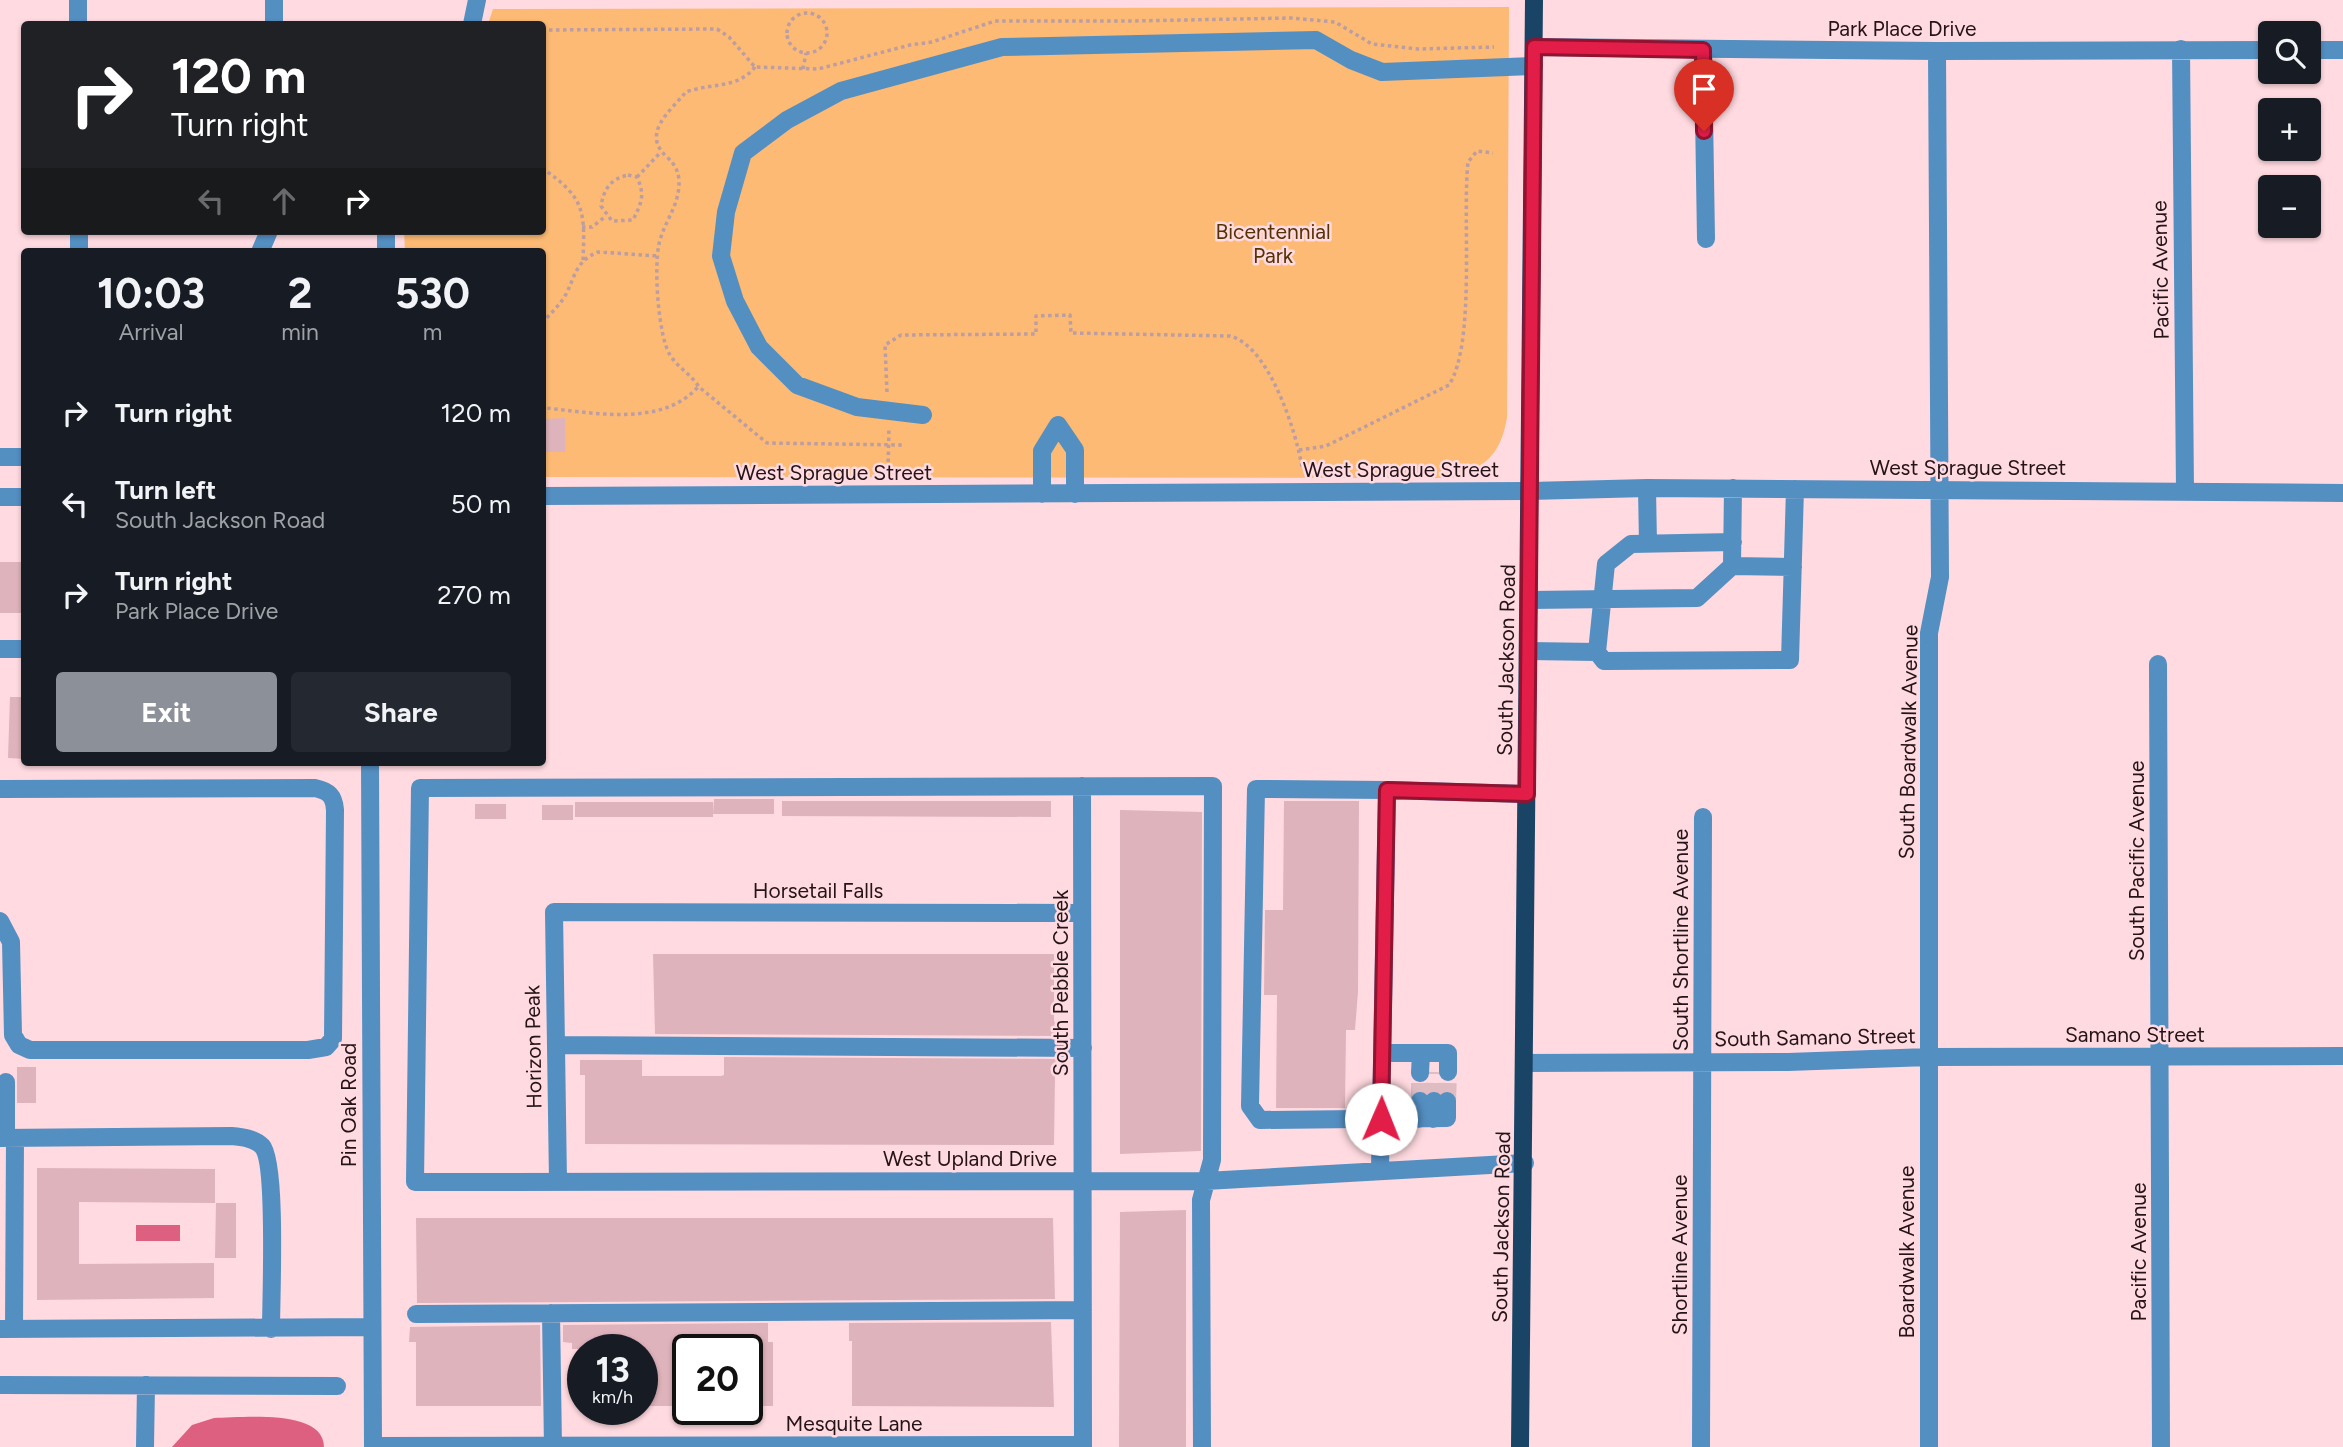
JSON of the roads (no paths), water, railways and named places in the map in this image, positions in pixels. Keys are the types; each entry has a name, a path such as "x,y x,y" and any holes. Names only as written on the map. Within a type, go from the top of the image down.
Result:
{"main road":[{"name":"South Jackson Road","path":"1520,1447 1525,1163 1534,0"}],"street":[{"path":"78,0 78,21"},
{"path":"274,0 274,21"},
{"path":"473,21 477,0"},
{"name":"Park Place Drive","path":"923,415 857,407 797,384 759,347 735,301 721,256 726,212 743,153 787,120 853,87 1002,47 1316,40 1351,60 1382,72 1534,57 1703,50 2258,50"},
{"name":"Pacific Avenue","path":"2181,49 2185,490"},
{"path":"1703,50 1706,239"},
{"path":"2321,50 2343,50"},
{"name":"South Boardwalk Avenue","path":"1928,1057 1929,633 1940,577 1941,490 1937,51"},
{"path":"1042,494 1042,451 1058,425 1075,450 1075,494"},
{"path":"0,457 21,457"},
{"path":"1647,488 1648,544"},
{"name":"West Sprague Street","path":"546,496 1531,492 1647,488 2343,493"},
{"path":"1732,566 1733,488"},
{"path":"1733,542 1631,544 1606,564 1597,652 1604,661 1790,660 1796,489"},
{"path":"0,497 21,497"},
{"path":"1529,600 1697,598 1732,566 1793,566"},
{"path":"0,649 21,649"},
{"path":"1529,651 1597,652"},
{"name":"South Pacific Avenue","path":"2158,664 2160,1057"},
{"name":"Pin Oak Road","path":"370,766 373,1447"},
{"path":"1082,786 1213,786 1212,1160 1201,1200 1202,1447"},
{"name":"South Pebble Creek","path":"1082,786 1083,1446"},
{"name":"West Upland Drive","path":"1082,786 420,788 415,1182 1206,1181 1290,1178 1380,1169 1525,1163"},
{"path":"0,789 315,788 328,791 334,799 335,810 333,1040 326,1047 308,1050 30,1050 19,1045 13,1035 11,942 0,921"},
{"path":"1431,1108 1381,1119 1260,1120 1250,1106 1256,789 1527,794"},
{"path":"1380,1169 1387,790"},
{"name":"South Shortline Avenue","path":"1703,817 1703,1062"},
{"name":"Horsetail Falls","path":"554,912 1082,913"},
{"name":"Horizon Peak","path":"554,912 558,1181"},
{"path":"556,1045 1083,1048"},
{"path":"1382,1053 1428,1053 1448,1053 1434,1072 1428,1053"},
{"name":"Samano Street","path":"1928,1057 2343,1056"},
{"name":"South Samano Street","path":"1524,1063 1928,1057"},
{"name":"Boardwalk Avenue","path":"1928,1057 1929,1447"},
{"name":"Pacific Avenue","path":"2160,1057 2161,1447"},
{"name":"Shortline Avenue","path":"1701,1447 1703,1062"},
{"path":"6,1082 7,1329 371,1327"},
{"path":"7,1138 231,1136 248,1138 261,1145 267,1155 271,1183 271,1329"},
{"path":"416,1314 1083,1310"},
{"path":"551,1313 553,1447"},
{"path":"0,1385 337,1386"},
{"path":"145,1447 146,1385"},
{"name":"Mesquite Lane","path":"373,1447 1083,1446"}],"tunnel":[{"path":"1434,1101 1435,1072"},
{"path":"1447,1101 1448,1072"},
{"path":"1420,1073 1420,1101"}],"park label":[{"name":"Bicentennial Park","path":"1273,243"}]}
